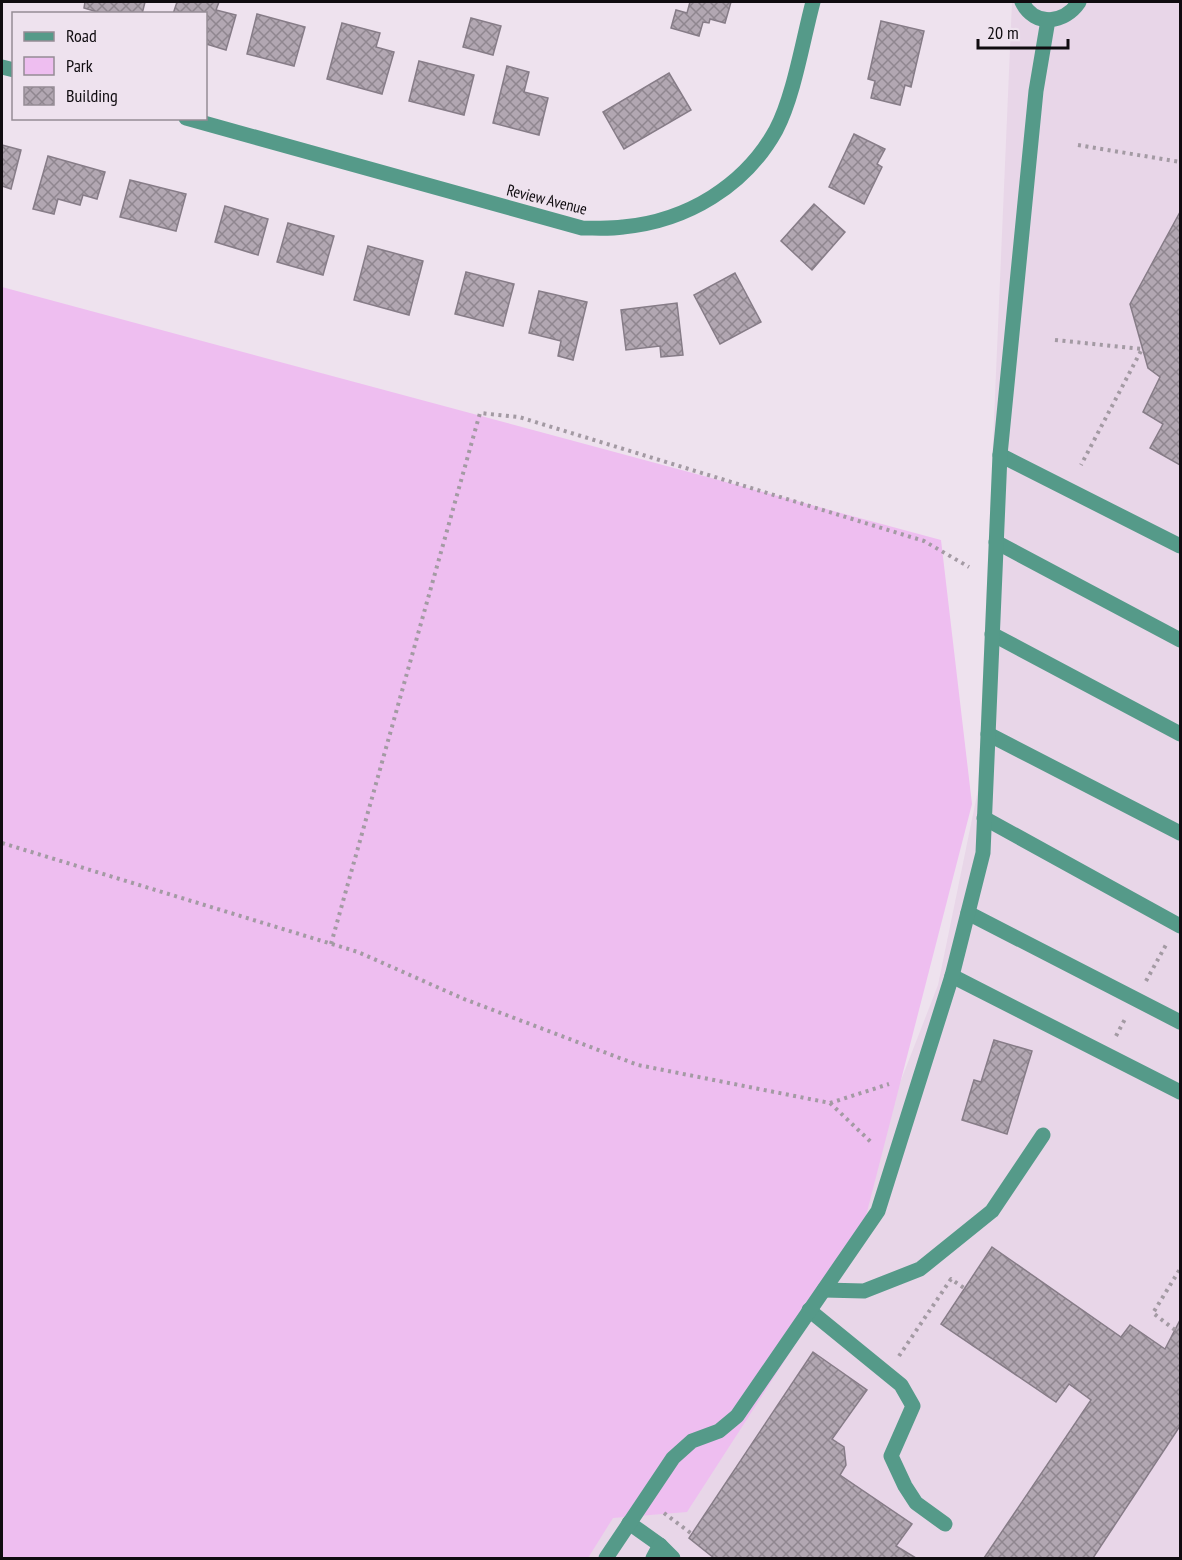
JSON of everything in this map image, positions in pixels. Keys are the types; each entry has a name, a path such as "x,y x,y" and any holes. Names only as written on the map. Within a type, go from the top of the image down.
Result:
{"street":[{"name":"Review Avenue","path":"193,120 582,228 633,226 660,220 697,207 728,187 756,159 776,128 789,94 813,2"},
{"path":"1022,2 1030,13 1048,20 1067,16 1079,2"},
{"path":"606,1558 673,1458 692,1441 719,1431 737,1416 878,1211 952,976 983,853 1000,455 1036,91 1048,20"},
{"path":"1000,455 1180,546"},
{"path":"996,542 1180,640"},
{"path":"992,634 1180,734"},
{"path":"988,734 1180,833"},
{"path":"984,818 1180,926"},
{"path":"968,913 1180,1022"},
{"path":"952,976 1180,1092"},
{"path":"824,1290 864,1291 920,1269 992,1211 1043,1135"},
{"path":"809,1310 901,1385 913,1406 891,1456 916,1503 945,1524"},
{"path":"630,1523 656,1552 673,1558"}],"path":[{"path":"1078,145 1180,162"},
{"path":"1055,340 1142,349 1081,465"},
{"path":"331,944 480,413 519,417 924,541 969,567"},
{"path":"2,843 358,952 464,999 638,1065 830,1103 889,1084"},
{"path":"830,1103 872,1143"},
{"path":"1175,1330 1153,1313 1180,1269"},
{"path":"887,1374 951,1279 964,1288"},
{"path":"661,1510 692,1534"}],"shaded area":[{"path":"1012,2 1180,2 1180,1558 585,1558 668,1426 837,1245 938,985 978,790"}],"green space":[{"path":"2,287 941,540 972,804 858,1247 687,1512 613,1518 588,1558 2,1558"}],"building":[{"path":"85,2 145,2 142,12 97,12 84,8"},
{"path":"177,2 219,2 216,10 236,15 226,50 207,44 207,12 174,12"},
{"path":"690,2 731,2 725,23 710,19 709,23 703,22 699,36 671,28 676,10 687,13"},
{"path":"257,14 305,27 294,66 247,54"},
{"path":"471,18 501,26 493,55 463,47"},
{"path":"881,21 924,31 911,87 905,85 900,105 871,98 875,81 868,79"},
{"path":"342,23 380,33 376,47 394,52 382,94 327,79"},
{"path":"419,61 474,75 464,115 409,101"},
{"path":"507,66 529,72 524,92 548,98 539,135 493,123"},
{"path":"669,73 691,110 624,149 603,112"},
{"path":"854,134 885,149 877,164 882,167 864,204 829,187"},
{"path":"2,145 21,150 11,189 2,186"},
{"path":"48,156 105,172 97,199 83,195 80,205 58,199 54,214 33,209"},
{"path":"130,180 186,194 176,231 120,217"},
{"path":"814,204 845,232 812,270 781,241"},
{"path":"225,206 268,219 258,255 215,242"},
{"path":"1180,212 1180,465 1150,448 1163,424 1143,412 1160,377 1148,368 1130,304"},
{"path":"288,223 334,236 323,275 277,262"},
{"path":"368,246 423,261 409,315 354,300"},
{"path":"466,272 514,284 503,326 455,314"},
{"path":"735,273 761,322 720,344 694,295"},
{"path":"539,291 587,302 573,360 558,356 561,341 529,333"},
{"path":"677,303 683,355 661,357 660,346 626,350 621,310"},
{"path":"994,1040 1032,1051 1007,1134 962,1120 974,1080 981,1082"},
{"path":"992,1247 1121,1337 1130,1325 1165,1349 1180,1320 1180,1426 1093,1558 984,1558 1091,1400 1069,1384 1056,1402 941,1324"},
{"path":"813,1352 867,1390 832,1439 844,1447 846,1465 840,1475 912,1524 896,1546 916,1558 714,1558 689,1538"}]}
